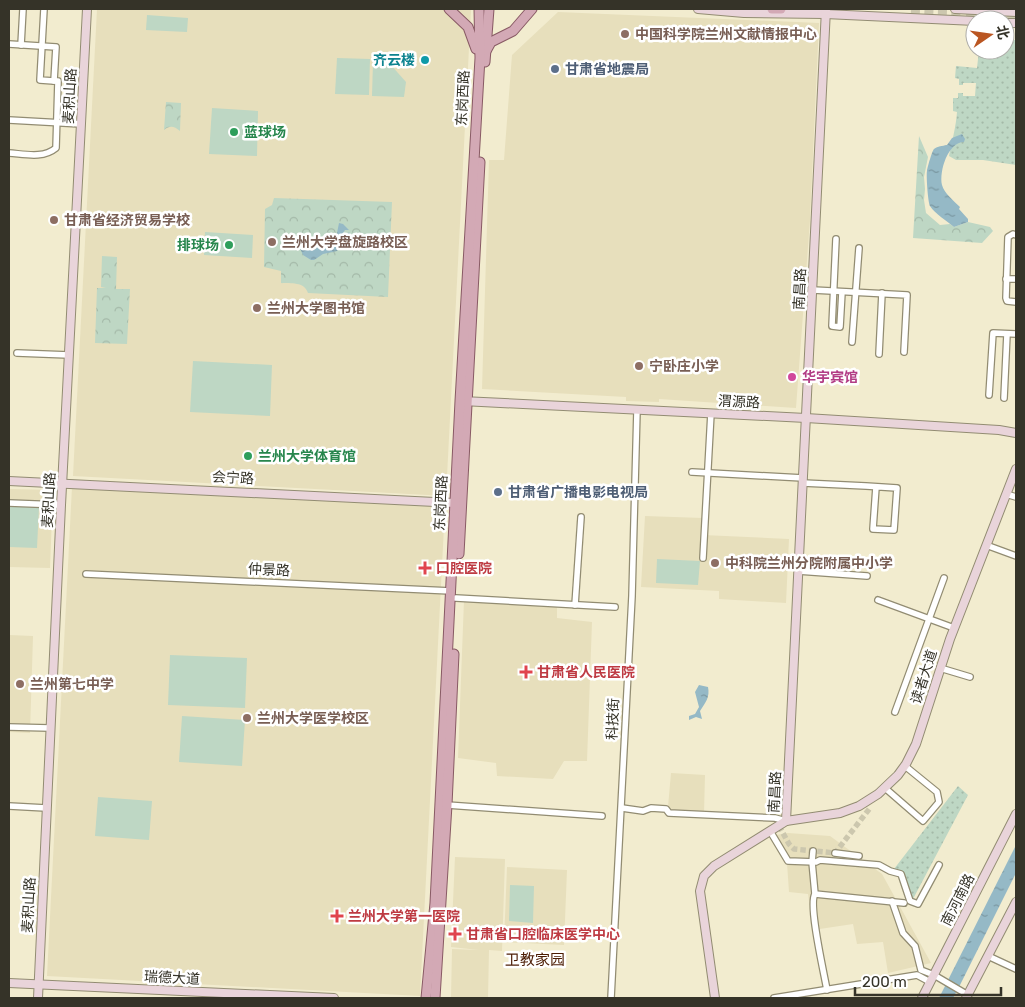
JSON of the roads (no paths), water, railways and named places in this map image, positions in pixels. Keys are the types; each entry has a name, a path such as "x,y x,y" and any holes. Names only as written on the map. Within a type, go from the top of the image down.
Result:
{"main road":[{"path":"449,9 468,27 482,57"},
{"name":"东岗西路","path":"479,9 482,57"},
{"name":"东岗西路","path":"426,998 435,903 454,594 482,57 490,9"},
{"path":"482,57 491,42 513,30 532,9"},
{"path":"772,9 781,9"},
{"name":"东岗西路","path":"435,998 447,805 455,503 464,401"}],"street":[{"path":"21,45 22,9"},
{"path":"9,153 43,155 50,153 56,148 58,81 40,80 44,9"},
{"name":"麦积山路","path":"38,996 87,9"},
{"path":"698,9 744,13 826,12 965,20"},
{"path":"954,9 1016,12"},
{"name":"南昌路","path":"715,998 700,891 704,876 714,866 786,821 826,12"},
{"path":"9,44 56,47 54,81"},
{"path":"9,120 81,124"},
{"path":"1016,235 1013,234 1008,237 1006,279 1007,301 1016,302"},
{"path":"836,239 832,326 840,326 842,292"},
{"path":"852,342 859,248"},
{"path":"1006,279 1016,279"},
{"path":"812,290 907,295 904,352"},
{"path":"878,354 882,294"},
{"path":"989,395 993,334 1016,334"},
{"path":"1004,398 1007,334"},
{"path":"17,353 69,355"},
{"name":"渭源路","path":"464,401 806,418 1016,433"},
{"name":"科技街","path":"611,998 632,596 637,410"},
{"path":"703,558 711,414"},
{"name":"读者大道","path":"786,821 826,816 851,810 885,788 905,766 916,744 954,628 1016,469"},
{"path":"692,472 897,488 894,530 874,529 876,487"},
{"name":"会宁路","path":"9,481 455,503"},
{"path":"1006,494 1016,497"},
{"path":"9,503 61,505"},
{"path":"575,605 581,517"},
{"path":"986,544 1016,556"},
{"path":"798,571 867,576"},
{"name":"仲景路","path":"86,574 454,594 615,607"},
{"path":"895,712 944,578"},
{"path":"878,600 954,628"},
{"path":"940,668 970,677"},
{"path":"9,727 50,728"},
{"path":"885,788 923,821 939,802 937,792 905,766"},
{"path":"447,805 602,816"},
{"path":"9,806 46,808"},
{"path":"622,808 643,811 651,808 666,808 669,813 775,818 786,821"},
{"name":"南河南路","path":"922,998 1016,814"},
{"path":"770,832 788,861 816,862 820,860 879,864 890,871 901,874 910,901 918,904 939,865"},
{"path":"813,850 815,924 826,990"},
{"path":"835,852 859,856"},
{"path":"814,896 904,903"},
{"path":"892,901 903,933 915,946 921,970 932,978"},
{"path":"774,998 916,975 945,981 967,996 1016,902"},
{"path":"988,956 1016,969"},
{"name":"瑞德大道","path":"9,983 334,998"}],"water":[{"path":"962,134 965,139 964,142 958,143 949,152 943,165 941,179 943,188 968,219 968,222 954,227 938,215 930,206 927,170 934,149 947,145 952,138"},
{"path":"339,223 349,230 345,230 343,233 347,235 349,232 352,239 346,245 342,242 337,251 323,254 314,260 303,255 299,246 301,241 318,238 336,238"},
{"path":"699,685 708,687 707,699 700,711 702,719 696,717 689,720 689,716 695,714 699,707 695,692"},
{"path":"1016,845 1016,873 960,985 953,998 939,998"}],"tunnel":[{"path":"781,9 803,10"},
{"path":"911,9 964,11"},
{"path":"779,826 794,849 835,853 870,808"}],"place":[{"name":"中国科学院兰州文献情报中心","path":"625,34"},
{"name":"齐云楼","path":"425,60"},
{"name":"甘肃省地震局","path":"555,69"},
{"name":"蓝球场","path":"234,132"},
{"name":"甘肃省经济贸易学校","path":"54,220"},
{"name":"兰州大学盘旋路校区","path":"272,242"},
{"name":"排球场","path":"229,245"},
{"name":"兰州大学图书馆","path":"257,308"},
{"name":"宁卧庄小学","path":"639,366"},
{"name":"华宇宾馆","path":"792,377"},
{"name":"兰州大学体育馆","path":"248,456"},
{"name":"甘肃省广播电影电视局","path":"498,492"},
{"name":"中科院兰州分院附属中小学","path":"715,563"},
{"name":"口腔医院","path":"425,568"},
{"name":"甘肃省人民医院","path":"526,672"},
{"name":"兰州第七中学","path":"20,684"},
{"name":"兰州大学医学校区","path":"247,718"},
{"name":"兰州大学第一医院","path":"337,916"},
{"name":"甘肃省口腔临床医学中心","path":"455,934"}],"district":[{"name":"卫教家园","path":"535,960"}]}
